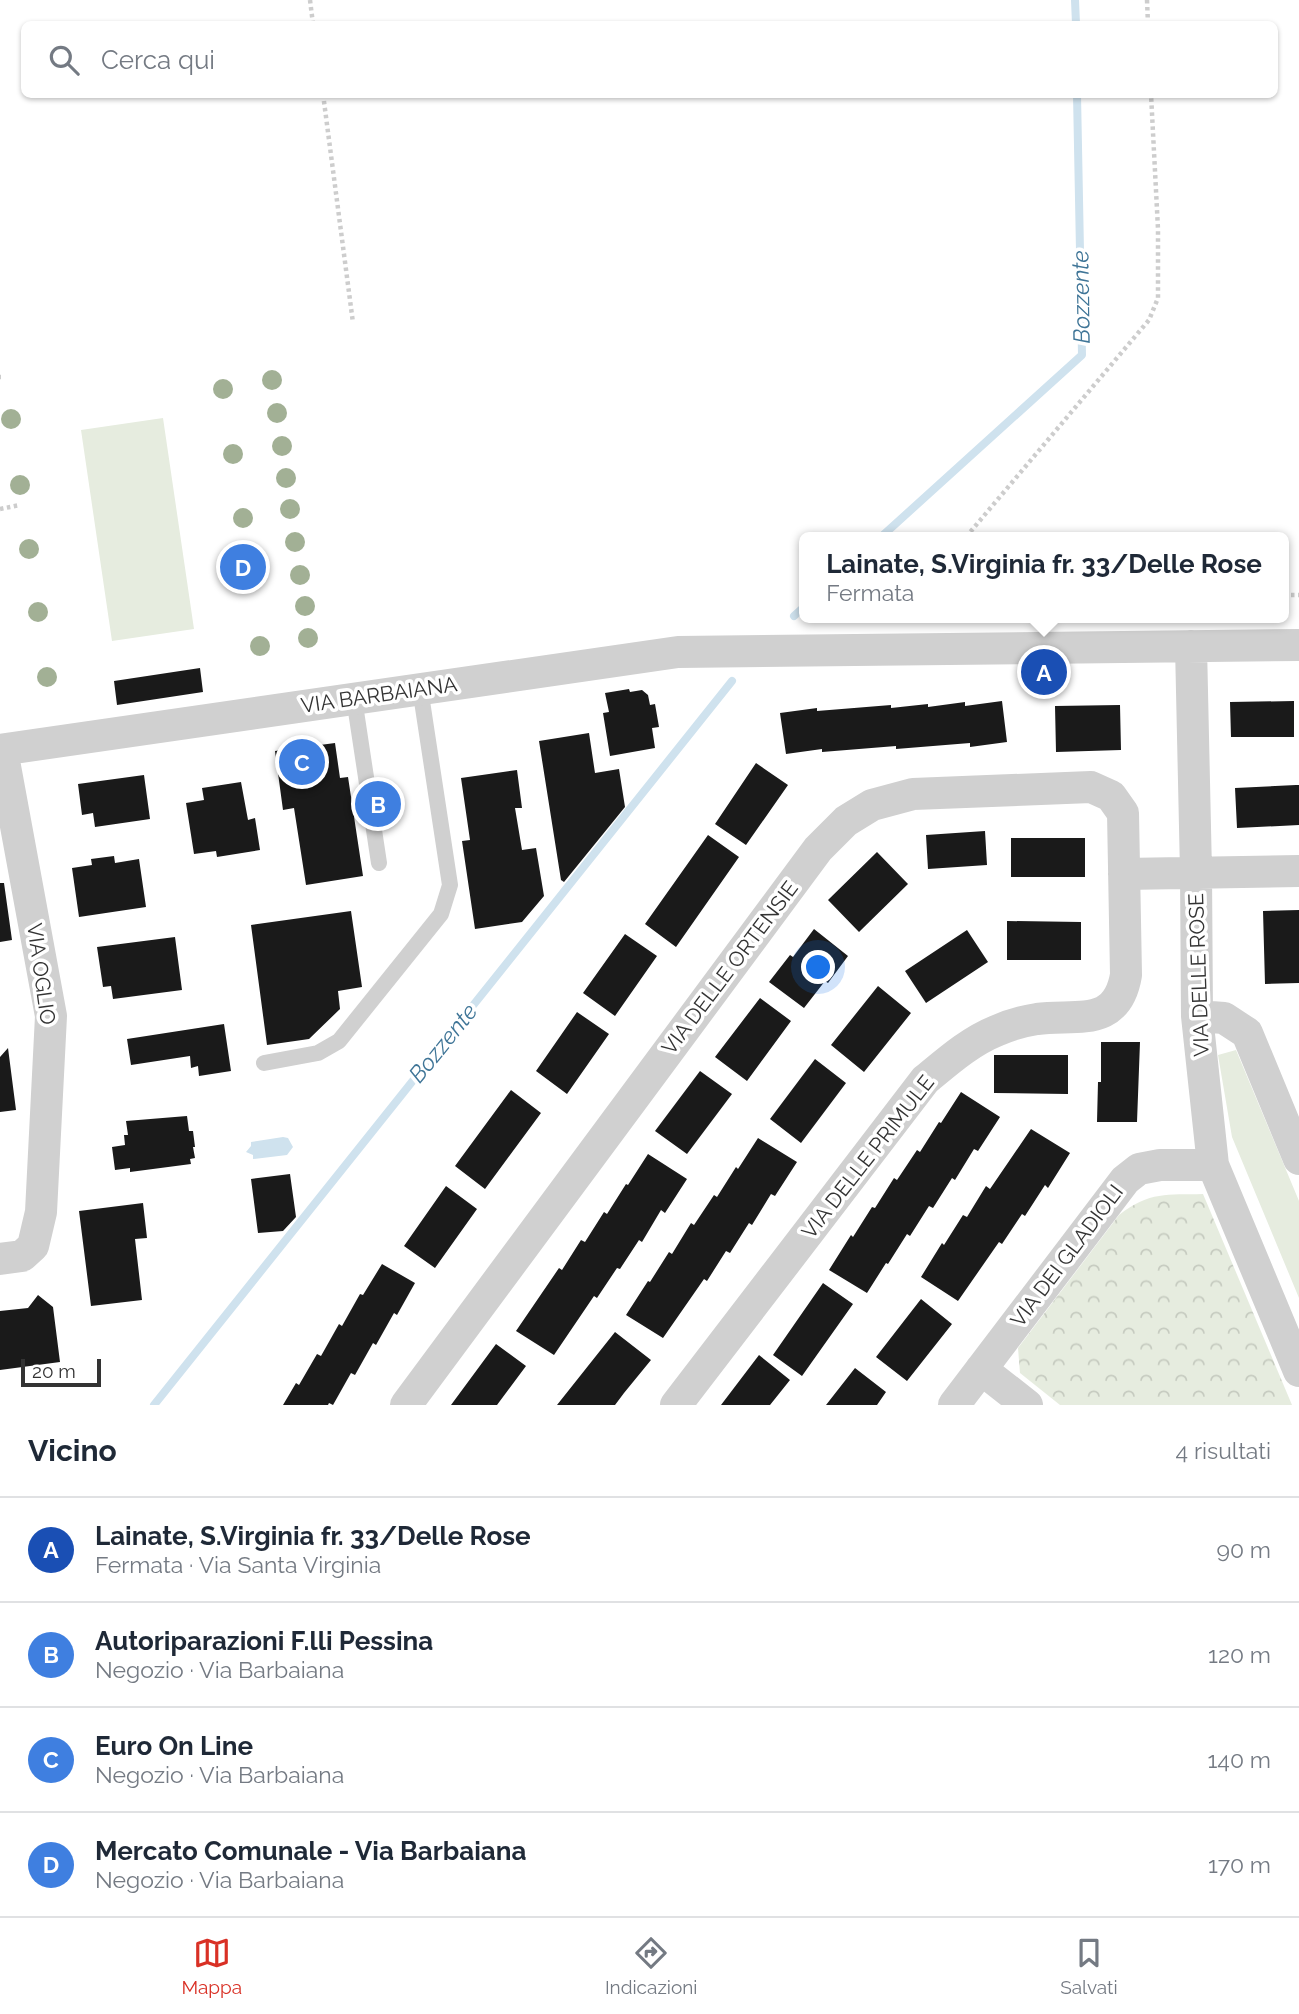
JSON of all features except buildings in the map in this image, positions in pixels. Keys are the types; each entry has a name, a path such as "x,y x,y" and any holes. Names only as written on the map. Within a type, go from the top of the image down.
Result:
{"street":[{"name":"VIA BARBAIANA","path":"1,750 678,652 1299,645"},
{"name":"VIA DELLE ROSE","path":"1191,646 1197,1016 1213,1165 1299,1371"},
{"name":"VIA OGLIO","path":"0,1259 22,1256 33,1246 41,1212 51,1016 1,750"},
{"name":"VIA DELLE ORTENSIE","path":"406,1405 818,849 846,821 872,805 913,794 1091,787 1111,796 1123,813 1124,874"},
{"path":"1124,874 1299,871"},
{"name":"VIA DELLE PRIMULE","path":"676,1405 925,1080 961,1051 996,1030 1035,1020 1096,1016 1113,1007 1123,993 1126,975 1124,874"},
{"path":"1197,1016 1224,1018 1247,1033 1299,1159"},
{"name":"VIA DEI GLADIOLI","path":"954,1405 1125,1180 1139,1169 1150,1167 1213,1165"},
{"path":"981,1369 1027,1405"}],"lane":[{"path":"264,1063 318,1053 339,1041 441,914 450,886 420,688"},
{"path":"354,698 379,863"}],"path":[{"path":"310,0 313,21"},
{"path":"1147,0 1148,21"},
{"path":"324,98 353,323"},
{"path":"970,532 1149,320 1158,298 1152,98"},
{"path":"0,509 20,505"}],"green space":[{"path":"163,418 194,629 112,641 81,430"},
{"path":"1236,1050 1299,1201 1299,1298 1232,1137 1218,1055"},
{"path":"1203,1194 1292,1405 1060,1405 1020,1373 1018,1348 1119,1215 1150,1198"}],"water":[{"path":"288,1138 293,1147 287,1155 253,1159 253,1155 246,1152 251,1142"}],"waterway":[{"name":"Bozzente","path":"1075,0 1076,21"},
{"name":"Bozzente","path":"887,532 1082,355 1077,98"},
{"name":"Bozzente","path":"794,616 799,612"},
{"name":"Bozzente","path":"154,1405 732,681"}],"place":[{"name":"Mercato Comunale - Via Barbaiana","path":"243,567"},
{"name":"Lainate, S.Virginia fr. 33/Delle Rose","path":"1044,672"},
{"name":"Euro On Line","path":"302,762"},
{"name":"Autoriparazioni F.lli Pessina","path":"378,804"}]}
